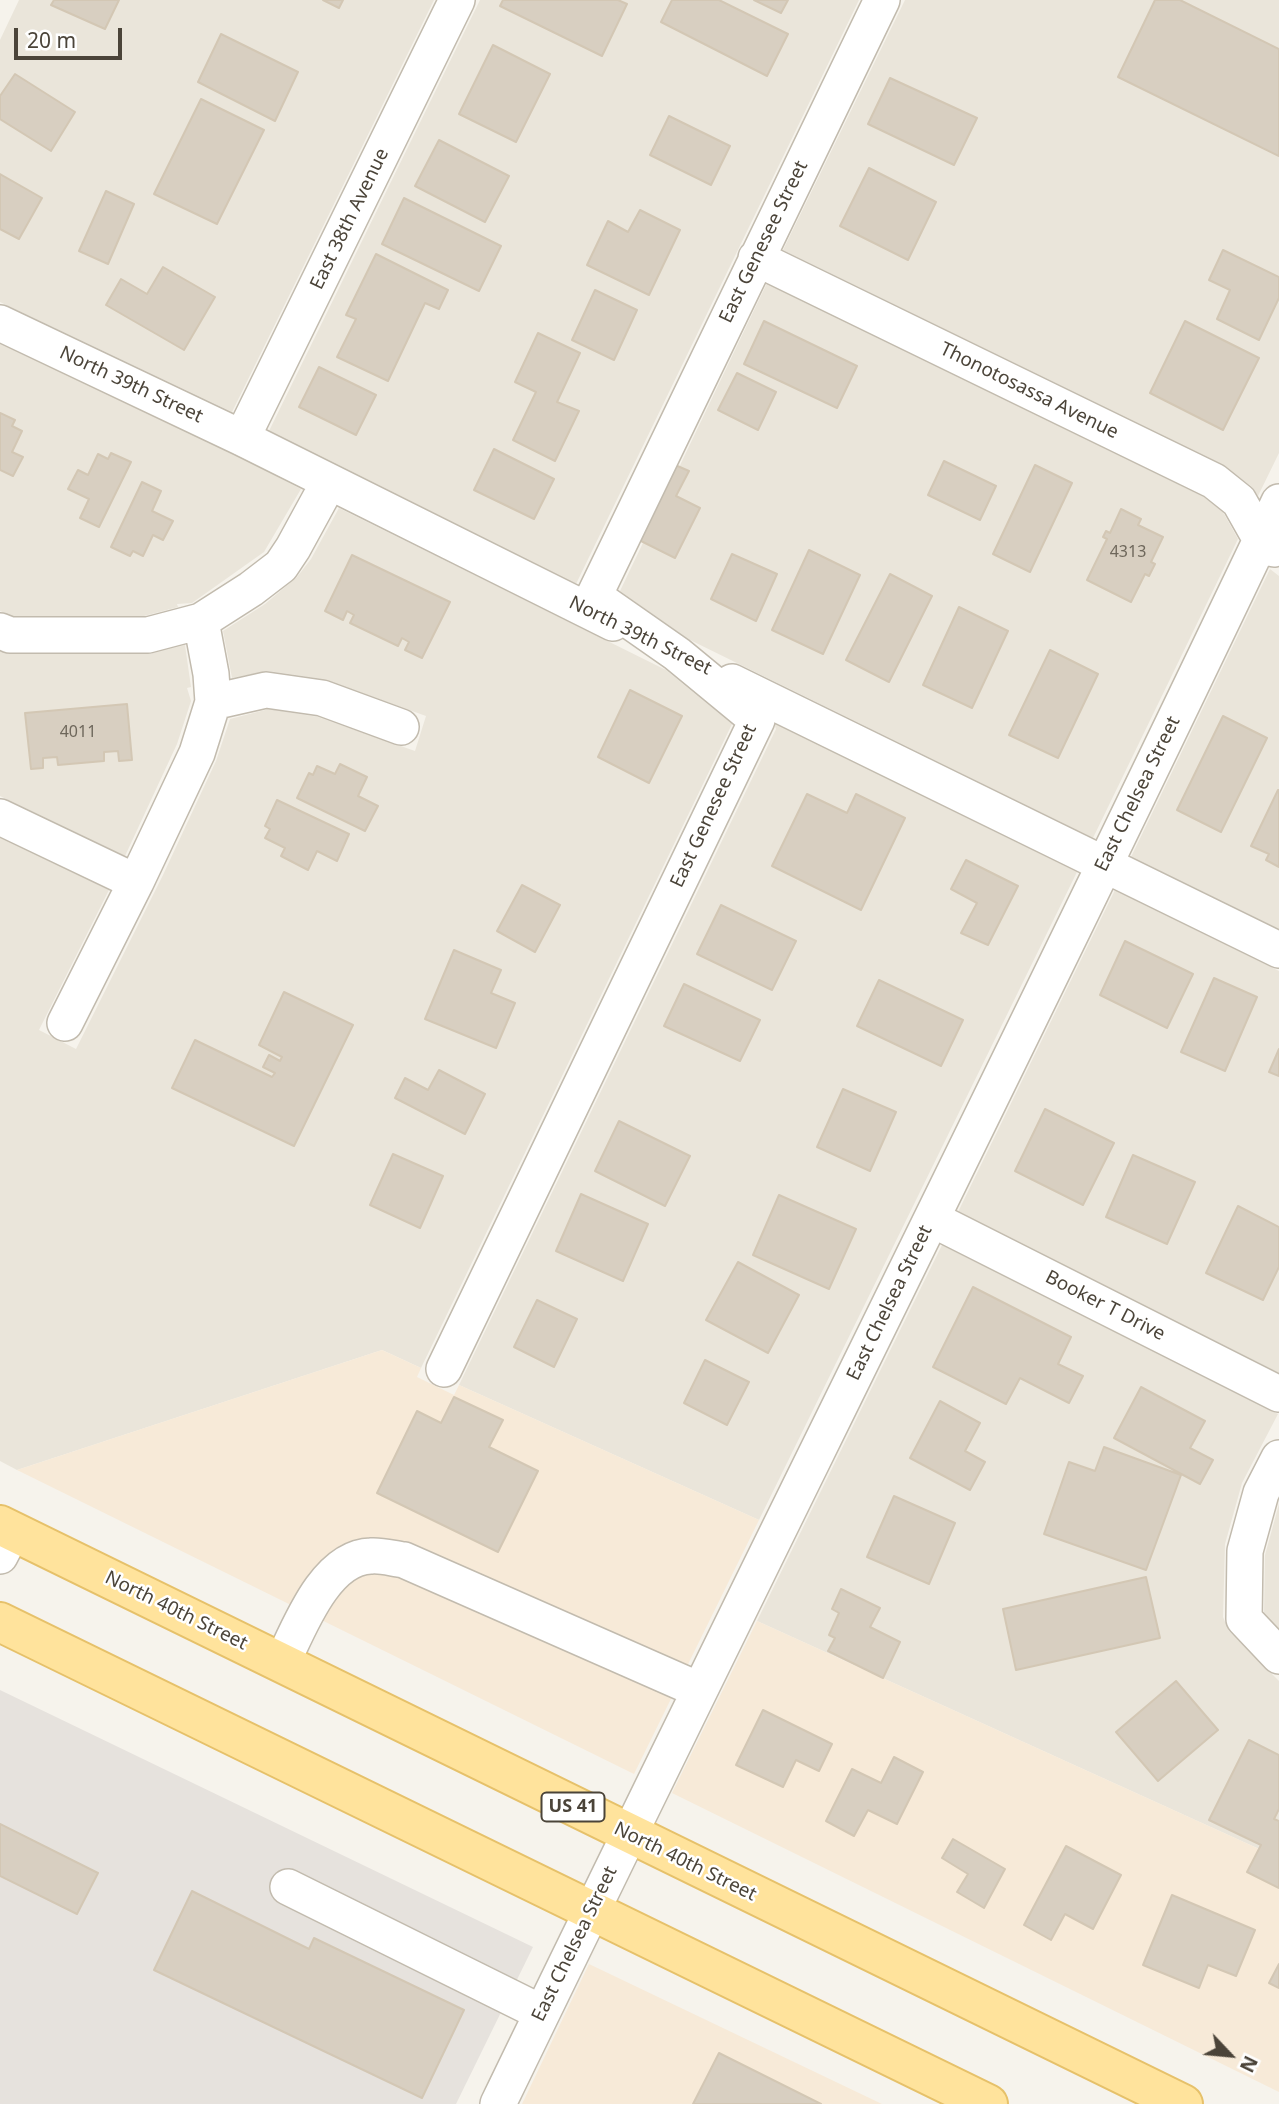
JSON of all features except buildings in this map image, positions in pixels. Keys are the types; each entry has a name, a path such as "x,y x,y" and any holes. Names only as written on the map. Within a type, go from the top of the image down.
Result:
{"main road":[{"name":"North 40th Street","path":"4,1537 282,1663 628,1834 1142,2095 1183,2104"},
{"path":"0,1622 988,2104"}],"street":[{"name":"East 38th Avenue","path":"242,438 457,0"},
{"name":"East Genesee Street","path":"444,1369 757,720 677,654 594,596 882,0"},
{"name":"Thonotosassa Avenue","path":"756,258 1214,481 1239,500 1270,546"},
{"name":"North 39th Street","path":"0,323 242,438 1279,950"},
{"path":"0,631 9,635 148,635 201,621 281,566 329,482"},
{"name":"East Chelsea Street","path":"498,2104 1104,864 1270,546 1279,502"},
{"path":"65,1023 197,753 213,702 201,621"},
{"path":"213,702 266,690 322,698 401,727"},
{"path":"0,817 136,882"},
{"name":"Booker T Drive","path":"932,1219 1279,1394"},
{"path":"1279,1458 1261,1493 1245,1551 1244,1619 1279,1656"},
{"path":"282,1663 315,1596 342,1566 369,1555 404,1560 699,1690"},
{"path":"288,1887 542,2013"}],"shaded area":[{"path":"19,0 434,0 232,412 0,302 0,40"},
{"path":"480,0 859,0 576,584 269,431"},
{"path":"905,0 1279,0 1279,453 1258,496 1251,486 1222,465 783,250"},
{"path":"767,283 1204,497 1223,512 1238,539 1093,838 686,638 620,591"},
{"path":"0,343 234,454 301,489 264,552 192,603 177,604 178,607 144,616 12,616 0,611"},
{"path":"339,508 666,670 732,724 421,1368 382,1350 17,1470 0,1461 0,837 109,890 39,1030 76,1049 163,875 216,761 230,719 269,709 318,717 415,751 426,716 323,679 268,671 232,678 223,631 265,604 297,577 311,559"},
{"path":"1270,569 1279,576 1279,929 1131,857"},
{"path":"185,645 191,687 187,688 191,701 177,744 125,856 0,796 0,651 12,654 150,654"},
{"path":"774,723 1077,872 759,1520 459,1385 776,729"},
{"path":"1115,890 1279,971 1279,1373 958,1212"},
{"path":"942,1245 1278,1414 1242,1483 1225,1544 1223,1617 1229,1631 1279,1681 1279,1858 757,1621"},
{"path":"382,1350 421,1368 417,1377 454,1395 459,1385 759,1520 634,1774 17,1470"},
{"path":"1279,1504 1279,1629 1264,1614 1265,1555"},
{"path":"757,1621 1279,1858 1279,2092 672,1793"},
{"path":"0,1690 533,1947 456,2104 0,2104"},
{"path":"589,1964 882,2104 522,2104"}]}
